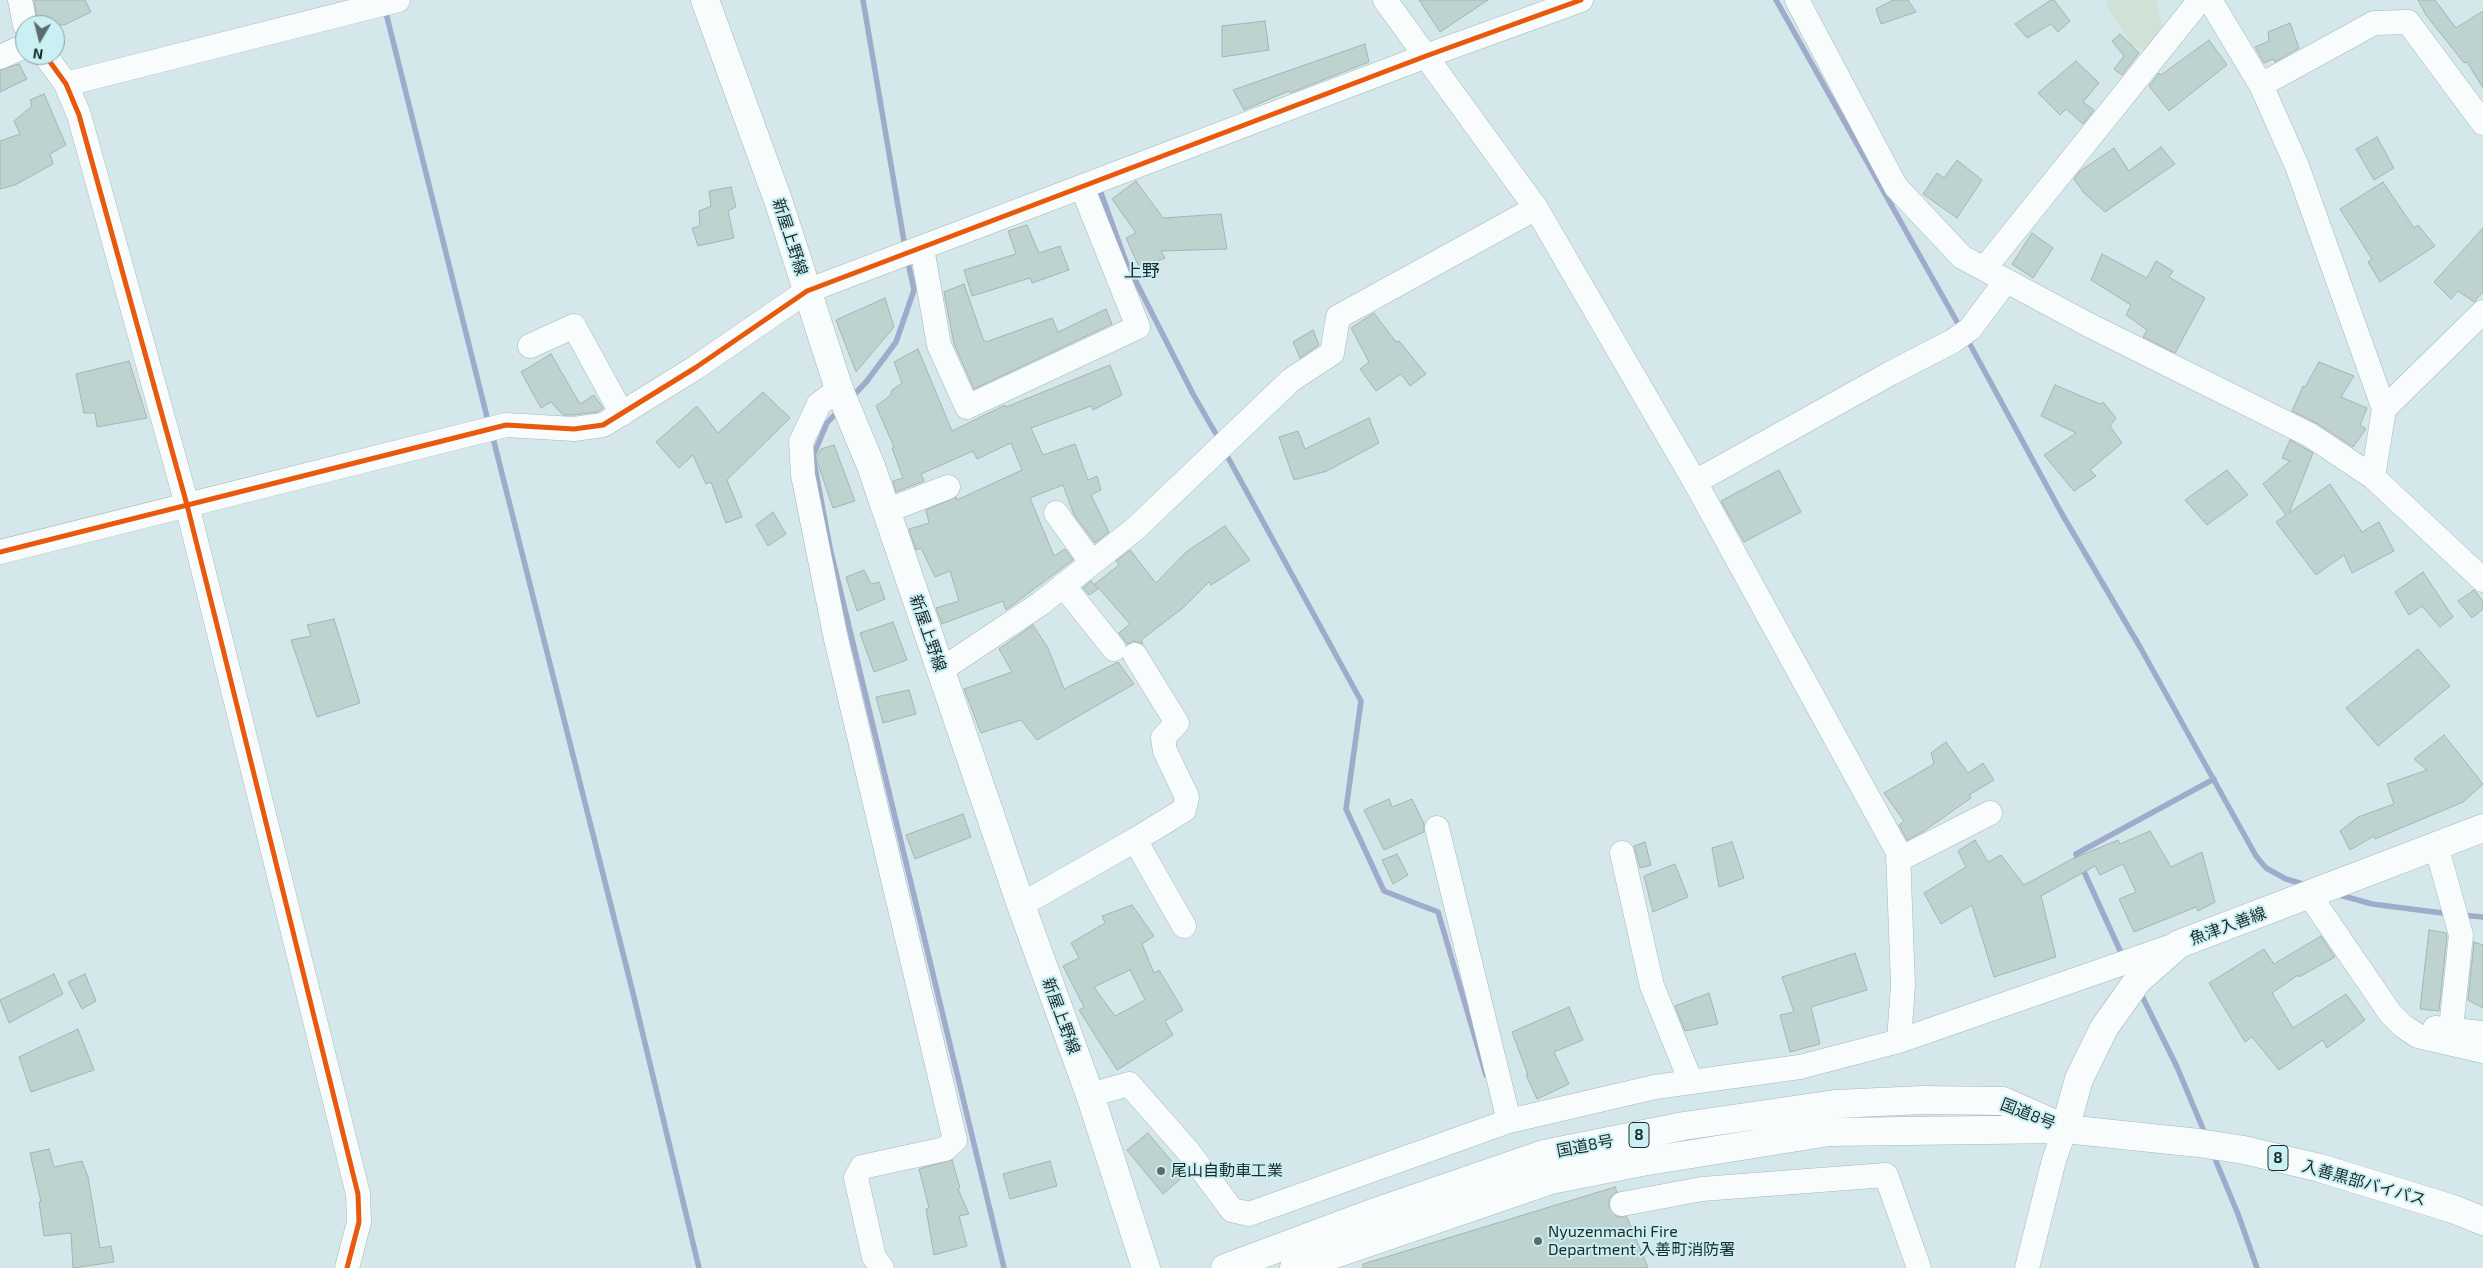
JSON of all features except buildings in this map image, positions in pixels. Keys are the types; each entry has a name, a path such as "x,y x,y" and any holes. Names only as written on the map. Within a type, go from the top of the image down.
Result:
{"main road":[{"name":"新屋上野線","path":"705,0 778,200 840,389 886,511 1020,905 1090,1094 1146,1268"},
{"name":"魚津入善線","path":"2065,1128 2079,1079 2104,1028 2138,980 2180,944 2310,896 2436,844 2483,828"},
{"name":"国道8号","path":"1225,1268 1367,1215 1544,1154 1684,1126 1835,1104 1923,1100 2003,1101 2065,1128"},
{"name":"入善黒部バイパス","path":"2065,1128 2244,1150 2361,1180 2483,1221"},
{"name":"国道8号","path":"1294,1268 1551,1180 1642,1162 1829,1132 2065,1128"}],"street":[{"path":"20,0 23,15"},
{"path":"66,84 398,0"},
{"path":"1385,0 1536,208 1695,482 1898,852 1902,985 1899,1041"},
{"path":"0,552 506,425 574,429 603,425 695,368 807,291 1426,56 1581,0"},
{"path":"1797,0 1896,187 1962,257 2310,435 2373,477 2483,580"},
{"path":"1984,269 2200,0"},
{"path":"2210,0 2261,85 2297,166 2384,409 2373,477"},
{"path":"2261,85 2374,23 2408,22 2483,123"},
{"path":"0,57 15,50"},
{"path":"52,65 66,84 79,115 187,505 358,1194 359,1222 346,1268"},
{"path":"922,248 938,345 967,407 1138,327 1082,187"},
{"path":"941,670 1063,585 1135,529 1291,380 1332,354 1338,316 1536,208"},
{"path":"1695,482 1953,341 1970,329 2006,281"},
{"path":"2384,409 2483,312"},
{"path":"530,346 574,326 622,414"},
{"path":"840,389 819,404 801,442 803,475 836,639 955,1140 945,1149 862,1167 856,1178 874,1257 882,1268"},
{"path":"886,511 948,487"},
{"path":"1056,513 1092,563"},
{"path":"1020,905 1184,810 1187,797 1165,751 1162,738 1177,722 1124,652 1063,585"},
{"path":"1898,860 1990,813"},
{"path":"1437,828 1509,1120"},
{"path":"1135,840 1184,926"},
{"path":"2436,844 2461,935 2450,1028"},
{"path":"1622,854 1652,986 1691,1082"},
{"path":"2310,896 2390,1013 2403,1026 2418,1036 2483,1051"},
{"path":"1090,1094 1129,1084 1188,1151 1232,1210 1249,1214 1509,1120 1655,1087 1800,1067 1899,1041 2180,944"},
{"path":"2403,1026 2450,1028 2483,1033"},
{"path":"2027,1268 2054,1160 2065,1128"},
{"path":"1622,1204 1702,1189 1886,1175 1919,1268"}],"green space":[{"path":"2106,0 2157,0 2162,29 2145,50 2131,45 2109,10"}],"waterway":[{"path":"863,0 905,247"},
{"path":"1776,0 1961,329"},
{"path":"385,9 489,425"},
{"path":"1101,193 1126,262 1193,394 1220,441"},
{"path":"852,397 867,381 896,342 914,290 907,258"},
{"path":"1966,337 2062,514 2140,647 2256,856 2266,868 2286,879 2306,885"},
{"path":"840,409 827,423 813,456 830,548 1004,1268"},
{"path":"492,434 632,989 699,1268"},
{"path":"1225,452 1361,701 1346,809 1384,891 1438,912 1486,1075"},
{"path":"2123,957 2076,854 2214,779"},
{"path":"2336,894 2372,904 2450,914"},
{"path":"2461,915 2483,917"},
{"path":"2140,992 2177,1067 2206,1136"},
{"path":"2213,1154 2238,1214 2257,1268"}],"cycle path":[{"path":"0,552 506,425 574,429 603,425 695,368 807,291 1426,56 1581,0"},
{"path":"52,65 66,84 79,115 187,505 358,1194 359,1222 347,1268"}],"place":[{"name":"尾山自動車工業","path":"1161,1171"},
{"name":"Nyuzenmachi Fire Department 入善町消防署","path":"1538,1241"}],"district":[{"name":"上野","path":"1142,271"}]}
